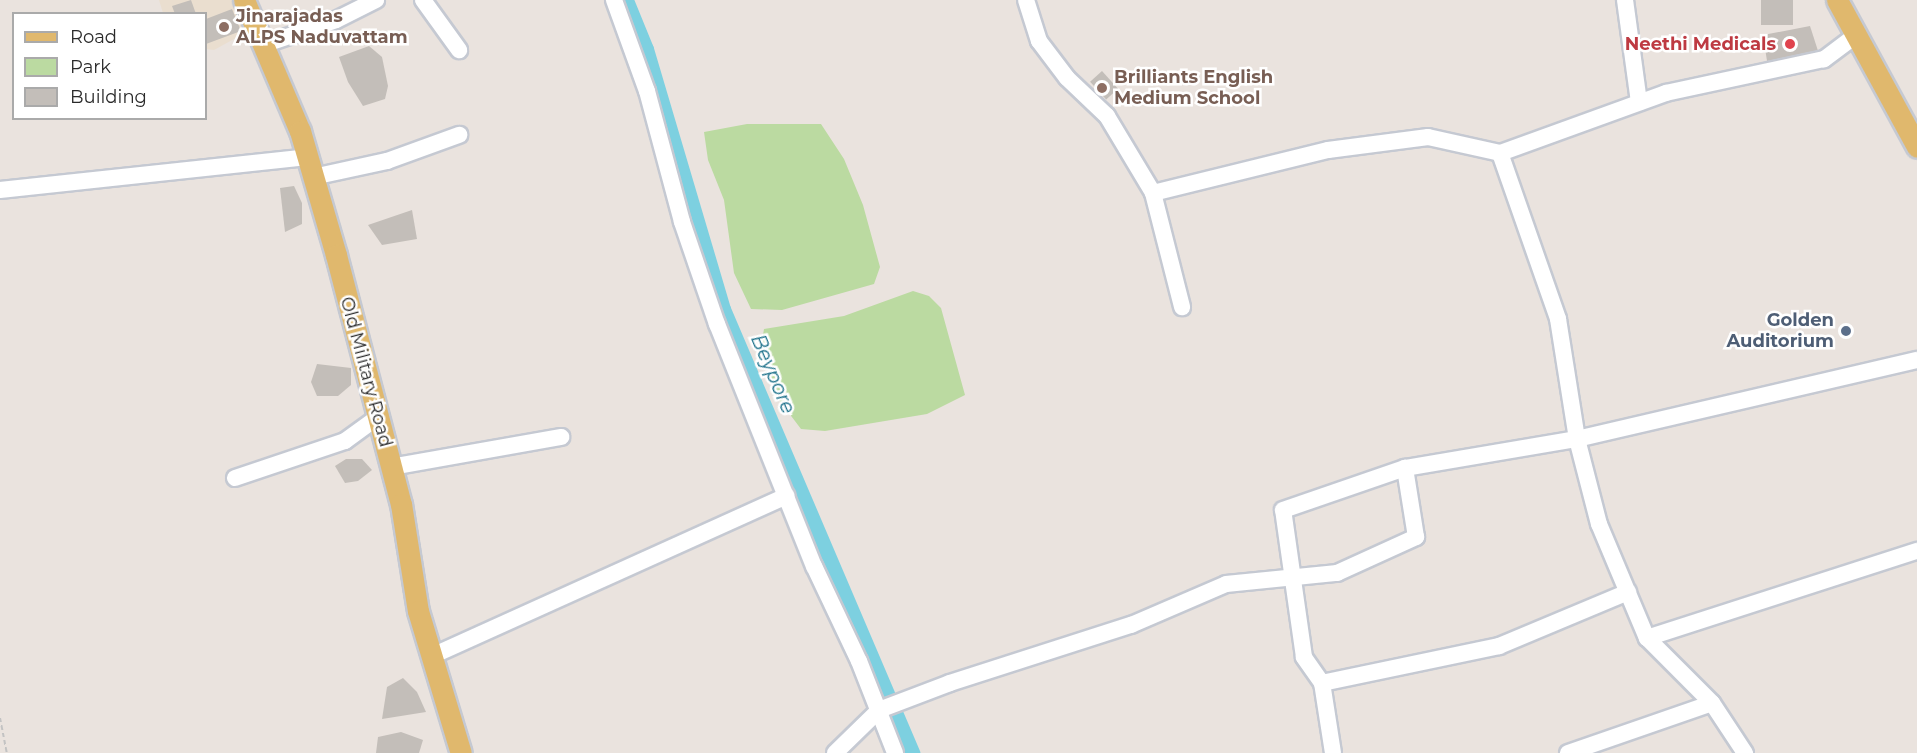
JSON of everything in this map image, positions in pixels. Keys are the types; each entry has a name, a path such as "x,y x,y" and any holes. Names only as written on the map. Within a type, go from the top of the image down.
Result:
{"main road":[{"name":"Old Military Road","path":"243,0 263,45 310,167 391,467 418,611 461,753"},
{"path":"1837,0 1917,147"}],"street":[{"path":"263,45 336,20 376,0"},
{"path":"423,0 459,50"},
{"path":"614,0 647,91 682,222 717,324 895,753"},
{"path":"1026,0 1039,41 1067,78 1107,116 1153,193 1182,307"},
{"path":"1625,0 1639,102"},
{"path":"1153,193 1328,150 1428,137 1500,153 1666,93 1824,59 1855,36"},
{"path":"0,190 387,161 459,135"},
{"path":"1500,153 1558,319 1577,439 1599,524 1647,638 1712,703 1745,753"},
{"path":"1333,753 1322,683 1304,657 1300,611 1290,578 1283,510 1405,468 1577,439 1917,360"},
{"path":"235,478 345,441 378,417"},
{"path":"391,467 561,437"},
{"path":"835,753 879,710 1131,625 1226,584 1336,573 1416,537 1405,468"},
{"path":"432,656 787,496"},
{"path":"1647,638 1917,551"},
{"path":"1322,683 1499,646 1628,592"},
{"path":"1568,753 1712,703"}],"path":[{"path":"0,718 7,753"}],"shaded area":[{"name":"Jinarajadas ALPS Naduvattam","path":"159,0 238,0 243,34 214,50 207,49 207,12 163,12"}],"green space":[{"path":"747,124 821,124 844,159 863,205 880,267 874,284 782,310 751,309 734,273 724,200 708,160 704,132"},
{"path":"913,291 929,296 941,308 965,395 927,414 825,431 801,429 779,400 761,347 764,329 844,316"}],"building":[{"path":"191,0 195,12 174,12 172,6"},
{"path":"1761,0 1793,0 1793,25 1761,25"},
{"path":"232,9 241,31 207,44 207,19"},
{"name":"Neethi Medicals","path":"1810,26 1819,54 1767,61 1763,35"},
{"path":"369,46 382,57 388,86 385,99 363,106 348,82 339,57"},
{"name":"Brilliants English Medium School","path":"1102,71 1118,89 1106,100 1090,82"},
{"path":"294,186 302,203 302,224 285,232 280,188"},
{"path":"412,210 417,239 382,245 368,225"},
{"path":"317,364 351,368 351,385 338,396 317,396 311,382"},
{"path":"346,459 362,459 372,470 358,481 345,483 335,466"},
{"path":"403,678 417,692 426,712 382,719 387,687"},
{"path":"401,732 423,740 419,753 376,753 378,737"}],"waterway":[{"name":"Beypore","path":"626,0 646,49 723,309 912,753"}],"place":[{"name":"Jinarajadas ALPS Naduvattam","path":"224,27"},
{"name":"Neethi Medicals","path":"1790,44"},
{"name":"Brilliants English Medium School","path":"1102,88"},
{"name":"Golden Auditorium","path":"1846,331"}]}
